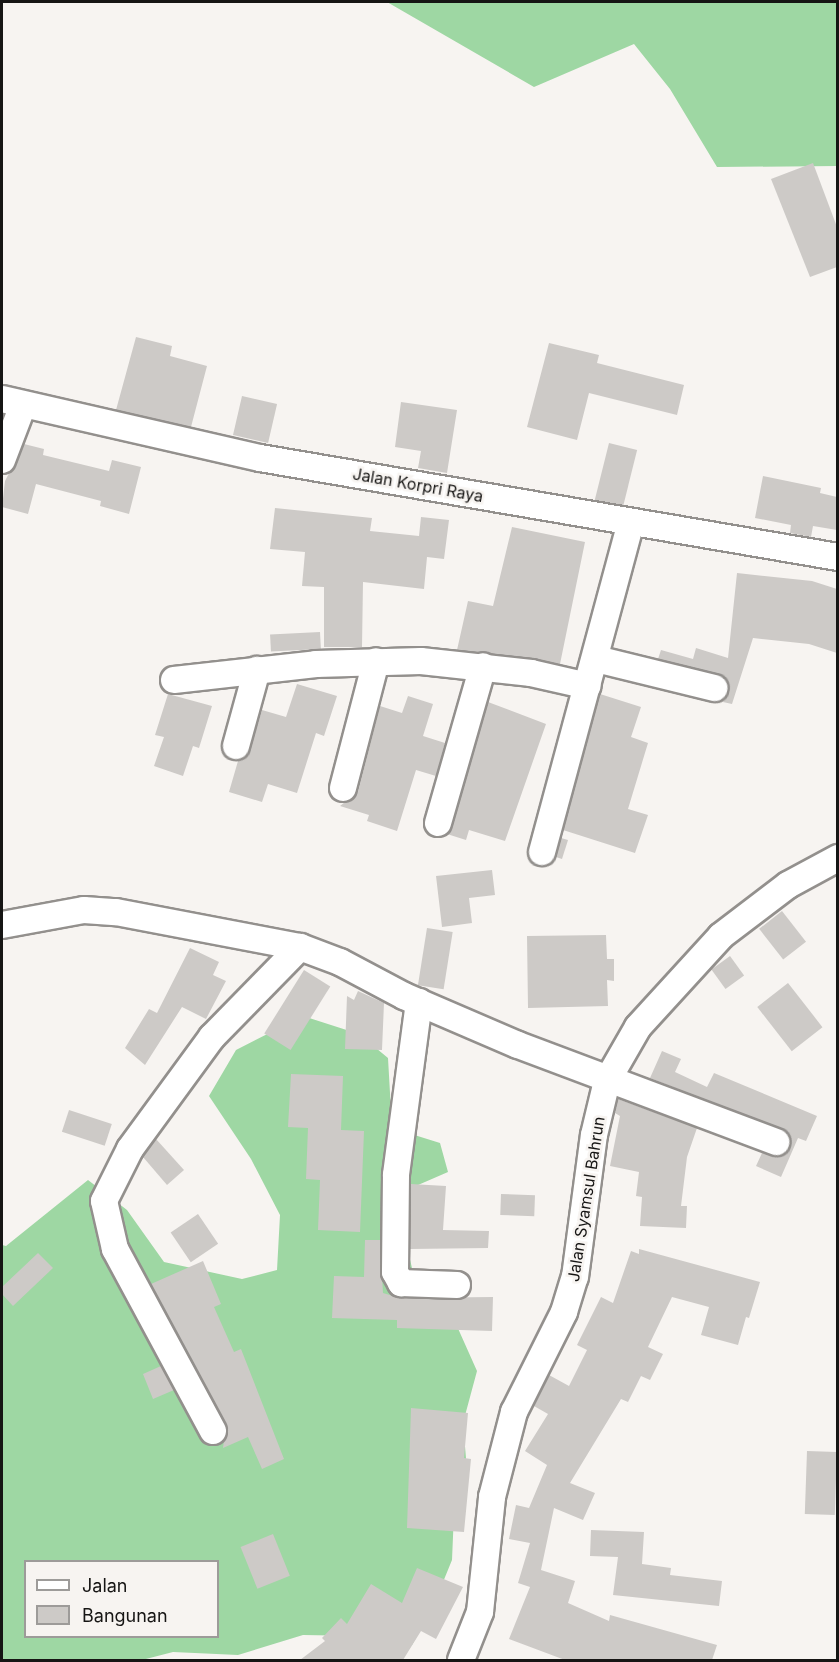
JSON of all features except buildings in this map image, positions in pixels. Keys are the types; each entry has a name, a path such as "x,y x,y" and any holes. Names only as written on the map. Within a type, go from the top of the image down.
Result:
{"street":[{"path":"2,460 12,402"},
{"name":"Jalan Korpri Raya","path":"12,402 260,458 837,557"},
{"path":"542,852 631,523"},
{"path":"596,659 714,688"},
{"path":"174,680 257,670 376,662 483,666 588,686"},
{"path":"343,788 376,662"},
{"path":"438,823 483,666"},
{"path":"236,746 257,670"},
{"name":"Jalan Syamsul Bahrun","path":"461,1660 480,1612 492,1497 511,1423 522,1393 564,1312 575,1277 594,1135 607,1081 638,1027 721,936 788,885 837,858"},
{"path":"2,925 84,910 116,912 300,947 340,962 419,1002 607,1081 777,1142"},
{"path":"213,1431 115,1249 104,1201 130,1149 212,1037 300,947"},
{"path":"419,1002 396,1174 394,1272 401,1283 456,1285"}],"green space":[{"path":"387,2 837,2 837,166 717,167 670,89 634,44 534,87"},
{"path":"303,1016 359,1034 388,1058 392,1128 440,1143 448,1172 395,1195 415,1281 452,1315 477,1371 463,1423 466,1458 454,1513 452,1560 432,1609 412,1645 362,1636 303,1635 238,1655 173,1652 142,1660 2,1660 2,1245 6,1246 88,1180 127,1210 164,1262 242,1279 277,1270 280,1215 251,1159 209,1096 236,1050"}]}
